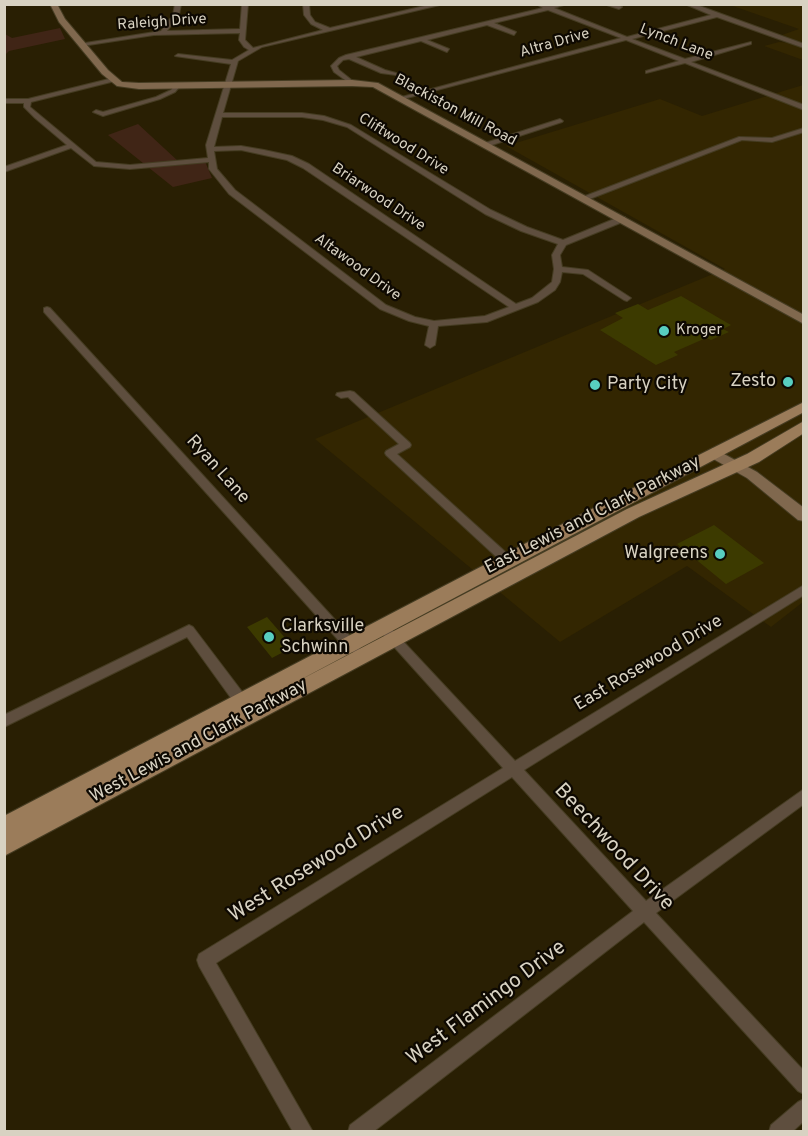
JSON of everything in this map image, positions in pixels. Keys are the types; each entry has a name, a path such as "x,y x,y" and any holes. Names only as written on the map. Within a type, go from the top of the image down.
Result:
{"main road":[{"path":"53,4 62,20 113,80"},
{"name":"Blackiston Mill Road","path":"113,80 130,86 227,83 374,85 486,144 804,320"},
{"name":"East Lewis and Clark Parkway","path":"388,632 507,560 804,406"},
{"name":"East Lewis and Clark Parkway","path":"388,632 633,513 753,458 804,426"},
{"path":"714,453 771,502 788,505 804,516"},
{"name":"West Lewis and Clark Parkway","path":"5,839 388,632"},
{"name":"West Lewis and Clark Parkway","path":"5,839 242,701 355,650"}],"street":[{"path":"163,33 176,15 178,4"},
{"path":"245,4 242,39 246,46 253,50"},
{"path":"306,4 307,15 313,23 329,30"},
{"path":"178,56 234,62 253,50 442,4"},
{"name":"Lynch Lane","path":"538,4 804,108"},
{"path":"352,83 334,66 337,61 348,56 565,4"},
{"path":"606,4 620,8"},
{"path":"687,4 804,46"},
{"name":"Altra Drive","path":"401,98 716,15"},
{"path":"488,23 514,33"},
{"name":"Raleigh Drive","path":"82,44 163,33 243,31"},
{"path":"421,39 447,50"},
{"path":"648,72 749,43"},
{"path":"348,56 383,72 394,74"},
{"name":"Altawood Drive","path":"234,62 210,148 211,160 221,180 232,192 383,307 412,320 434,324 487,319 535,300 552,288 556,282 558,268 556,255 563,243"},
{"path":"4,101 28,101 113,80"},
{"path":"96,112 103,114 158,98 173,91 178,85"},
{"path":"28,101 27,107 94,164 112,167 211,160"},
{"name":"Cliftwood Drive","path":"218,115 302,115 324,118 349,126 488,213 563,243"},
{"path":"486,144 560,121"},
{"path":"584,198 741,138 772,140 804,130"},
{"path":"4,170 71,146"},
{"name":"Briarwood Drive","path":"210,148 241,148 264,152 290,158 306,166 516,308"},
{"path":"563,243 622,219"},
{"path":"558,268 585,272 623,295"},
{"name":"Ryan Lane","path":"47,310 355,650"},
{"path":"430,345 434,324"},
{"path":"341,395 350,394 406,445 390,453 507,560"},
{"name":"East Rosewood Drive","path":"512,769 804,589"},
{"path":"4,722 189,630 242,701"},
{"name":"Beechwood Drive","path":"388,632 804,1085"},
{"name":"West Rosewood Drive","path":"304,1131 205,960 512,769"},
{"name":"West Flamingo Drive","path":"357,1131 644,912 804,795"},
{"path":"778,1131 804,1108"}],"shaded area":[{"path":"730,5 803,5 803,43 782,35 799,29"},
{"path":"60,28 65,39 9,51 5,55 5,34 12,38"},
{"path":"779,42 803,44 803,60 764,46"},
{"path":"803,85 803,602 771,627 687,566 560,642 315,439 725,269 506,146 660,99 702,116"},
{"path":"138,124 178,161 204,159 212,178 173,187 108,135"}],"building":[{"name":"Kroger","path":"681,296 731,325 723,329 729,332 711,340 706,338 674,352 678,355 656,365 600,330 623,318 615,313 638,304 648,310"},
{"name":"Walgreens","path":"714,525 764,563 726,584 677,544"},
{"name":"Clarksville Schwinn","path":"267,617 293,647 272,658 247,627"}],"place":[{"name":"Kroger","path":"664,331"},
{"name":"Zesto","path":"788,382"},
{"name":"Party City","path":"595,385"},
{"name":"Walgreens","path":"720,554"},
{"name":"Clarksville Schwinn","path":"269,637"}]}
